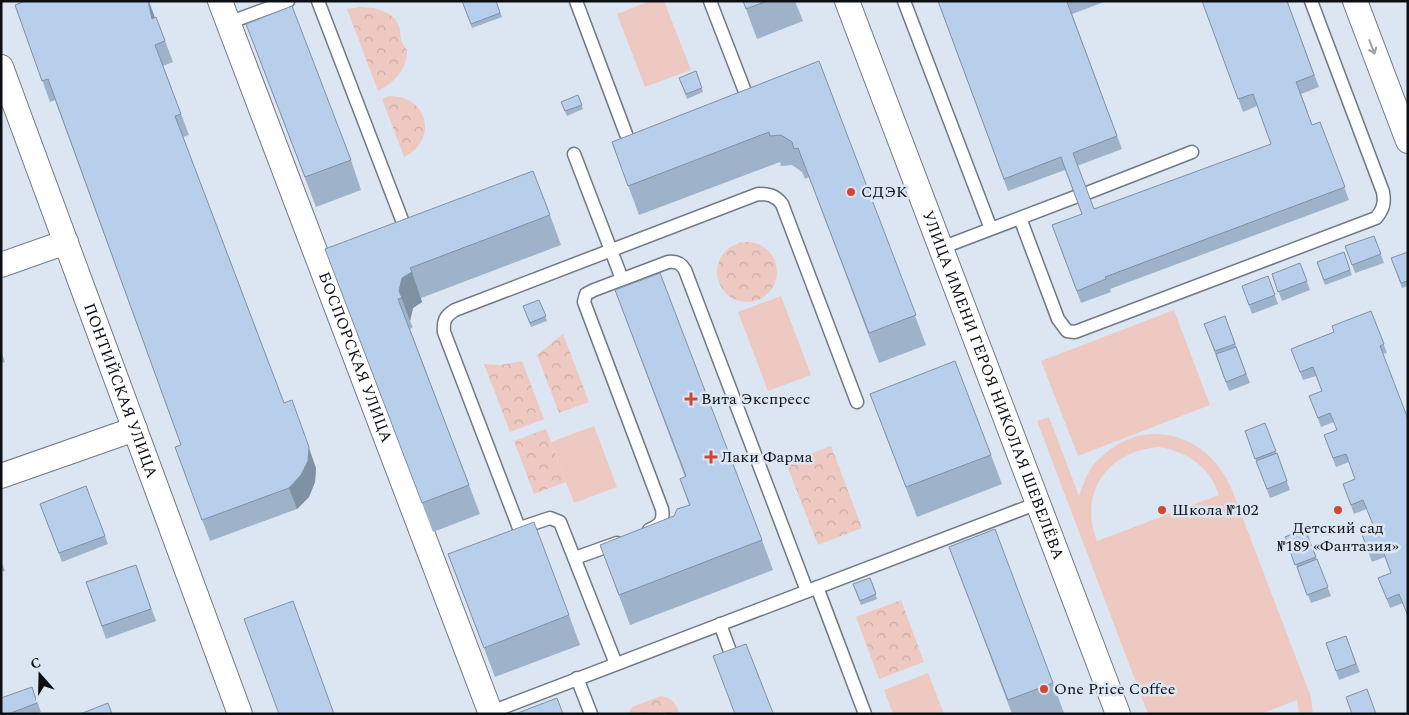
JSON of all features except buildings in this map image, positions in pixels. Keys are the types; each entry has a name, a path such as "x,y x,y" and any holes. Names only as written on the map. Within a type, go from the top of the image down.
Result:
{"street":[{"name":"БОСПОРСКАЯ УЛИЦА","path":"220,1 437,559 491,713"},
{"name":"УЛИЦА ИМЕНИ ГЕРОЯ НИКОЛАЯ ШЕВЕЛЁВА","path":"847,1 1118,714"},
{"path":"1354,1 1408,141"},
{"name":"ПОНТИЙСКАЯ УЛИЦА","path":"1,67 240,714"},
{"path":"1,265 66,242"},
{"path":"1,476 135,428"}],"lane":[{"path":"228,23 288,1"},
{"path":"318,1 402,220"},
{"path":"576,1 626,134"},
{"path":"710,1 744,89"},
{"path":"904,1 991,229"},
{"path":"1020,218 1058,319 1068,331 1075,332 1376,218 1382,211 1385,202 1383,192 1311,1"},
{"path":"941,248 1192,152"},
{"path":"574,154 622,279"},
{"path":"616,664 560,522 550,518 514,530 444,332 443,323 446,316 454,310 758,194 767,194 777,198 857,402"},
{"path":"575,558 659,525 663,518 662,509 584,302 586,294 622,279 675,261 682,265 685,270 812,589 865,714"},
{"path":"491,713 577,678 1038,503"},
{"path":"720,624 731,654"},
{"path":"577,678 591,714"}],"green space":[{"path":"650,1 664,1 691,70 645,87 617,14"},
{"path":"359,7 375,9 391,15 398,24 402,42 407,50 405,64 399,75 390,84 378,91 347,9"},
{"path":"389,96 402,98 413,103 420,110 424,120 425,130 422,140 415,149 404,157 382,99"},
{"path":"747,242 763,247 768,251 772,256 777,272 772,288 768,293 763,297 747,302 731,297 726,293 722,288 717,272 722,256 726,251 731,247"},
{"path":"781,296 811,375 768,391 738,312"},
{"path":"1174,310 1210,405 1078,456 1041,361"},
{"path":"563,334 589,402 559,413 537,355"},
{"path":"522,361 544,419 510,432 484,364 500,365"},
{"path":"1049,417 1079,496 1093,465 1119,444 1138,436 1157,434 1176,437 1193,444 1209,456 1222,471 1232,490 1311,697 1313,714 1299,714 1297,700 1261,714 1148,714 1037,421","holes":["1159,447 1170,449 1188,457 1204,469 1210,476 1219,495 1097,541 1092,523 1092,506 1095,491 1102,477 1125,456 1141,450"]},
{"path":"594,426 617,487 574,503 551,442"},
{"path":"546,429 566,482 534,494 514,441"},
{"path":"831,446 862,528 818,545 786,463"},
{"path":"901,600 924,662 879,679 856,617"},
{"path":"928,673 944,714 893,714 884,690"},
{"path":"661,696 673,702 679,714 628,714 632,707"}],"place":[{"name":"СДЭК","path":"851,192"},
{"name":"Вита Экспресс","path":"691,399"},
{"name":"Лаки Фарма","path":"711,457"},
{"name":"Школа №102","path":"1162,510"},
{"name":"Детский сад №189 «Фантазия»","path":"1338,510"},
{"name":"One Price Coffee","path":"1044,689"}]}
